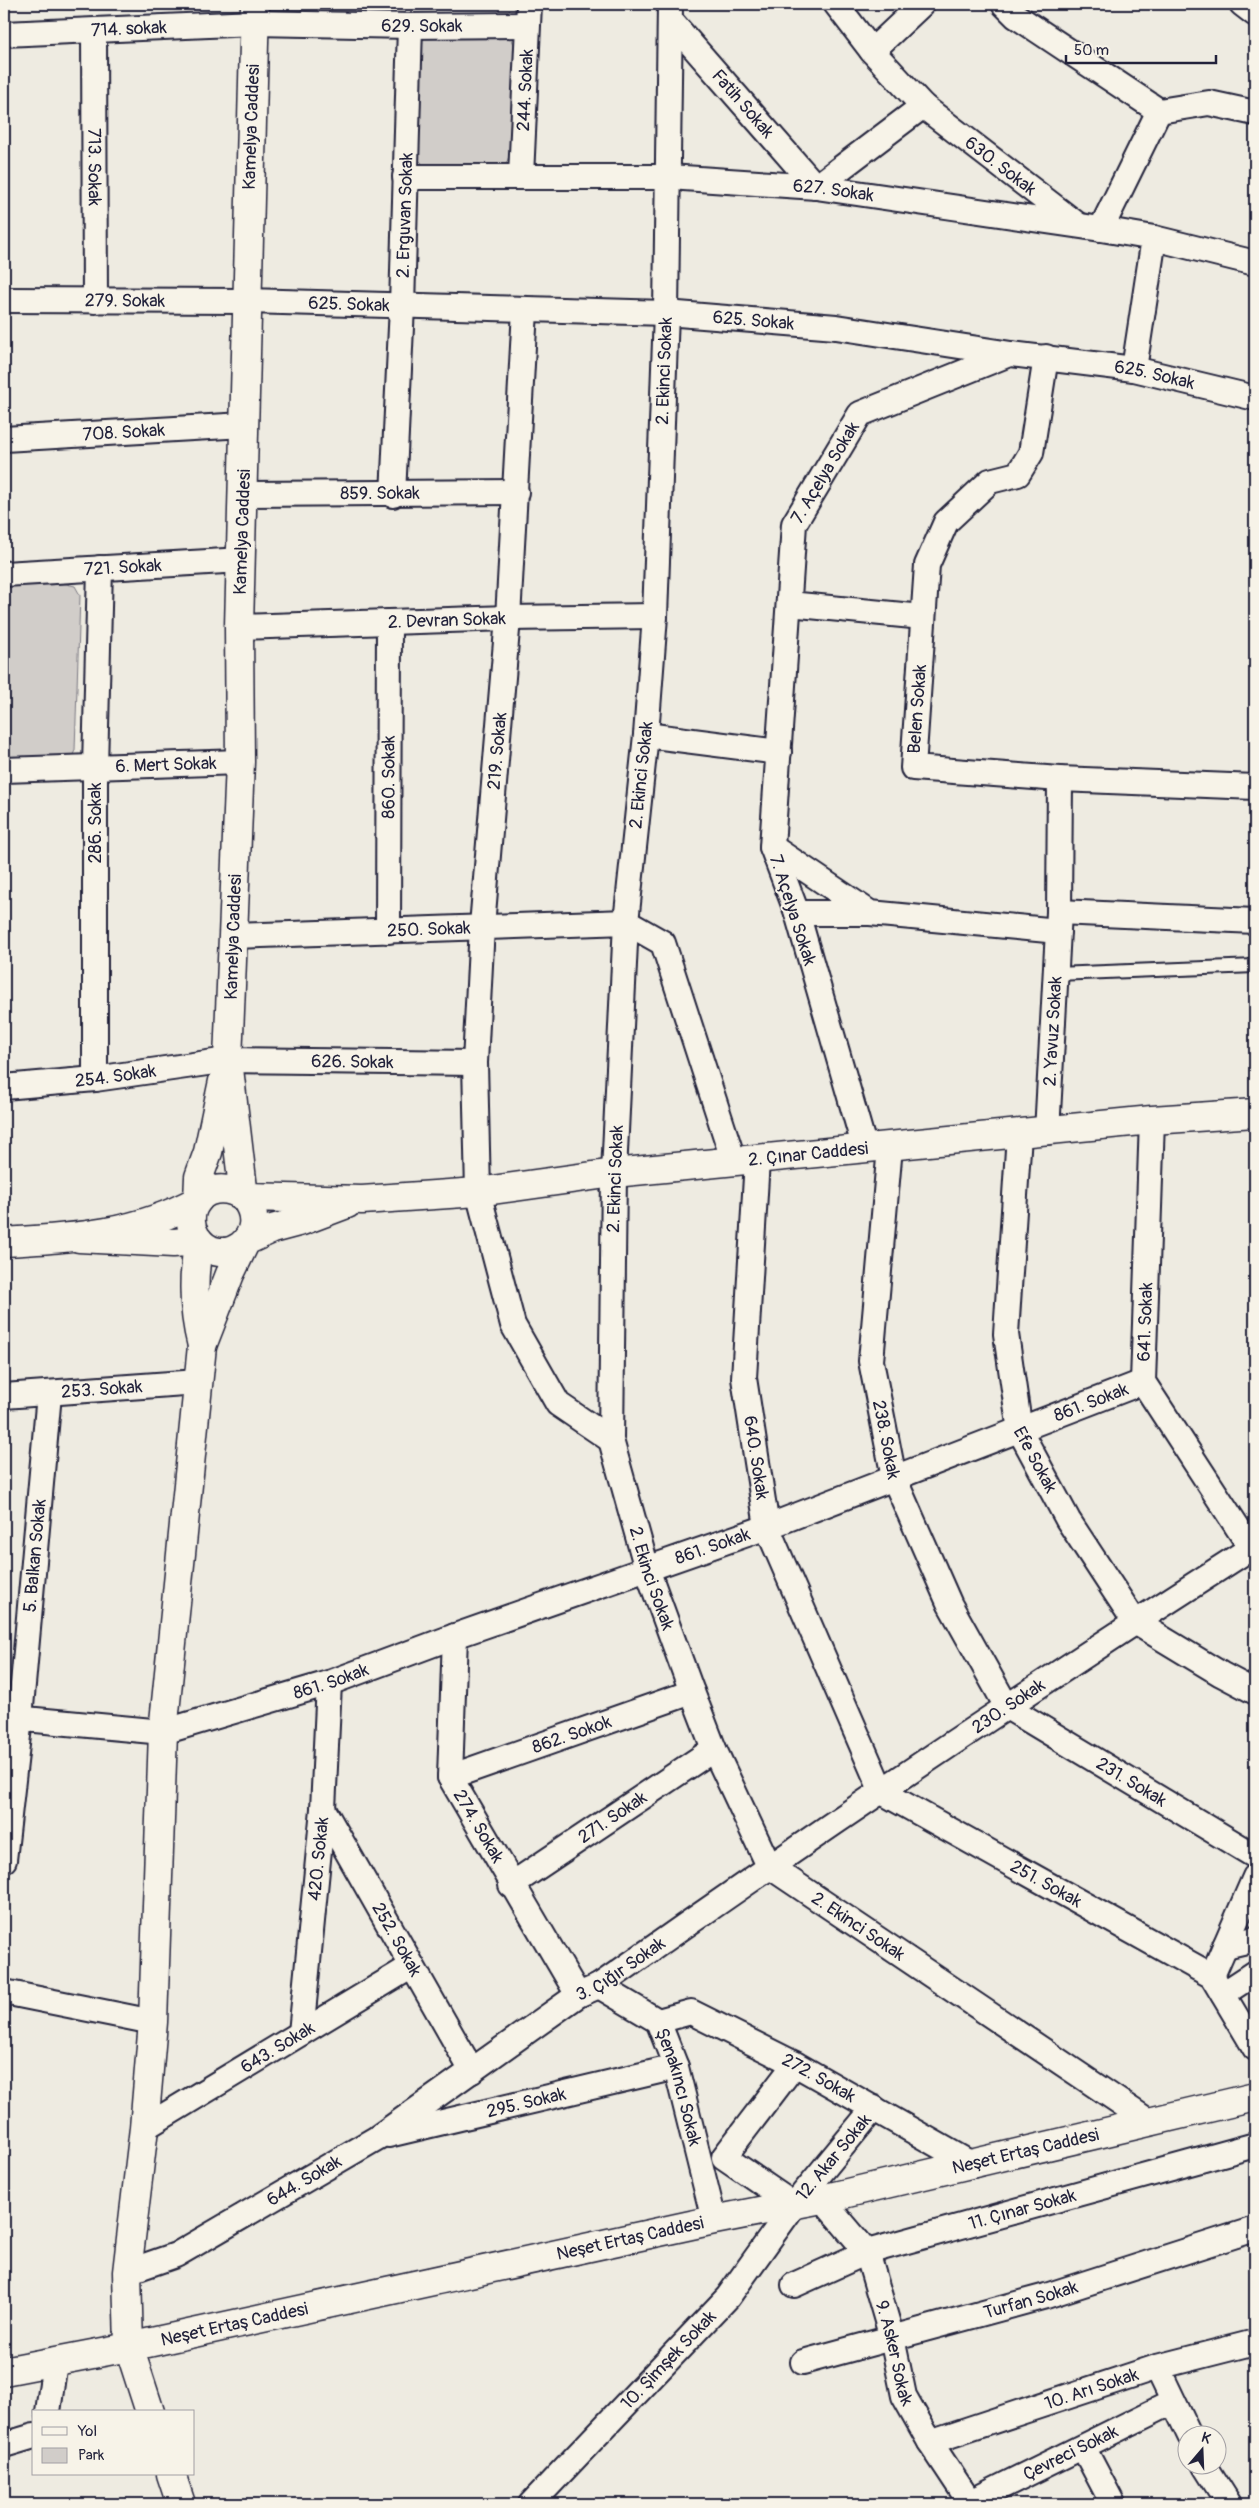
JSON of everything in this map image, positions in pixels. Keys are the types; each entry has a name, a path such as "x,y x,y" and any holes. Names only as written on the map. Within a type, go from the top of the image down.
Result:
{"main road":[{"name":"Kamelya Caddesi","path":"228,1060 240,762 239,627 244,494 246,302 254,13"},
{"path":"228,1060 244,1197"},
{"path":"228,1060 208,1152 199,1177 198,1200 193,1208 191,1226 199,1241 207,1248 222,1252 238,1248 272,1229 362,1200"},
{"name":"2. Çınar Caddesi","path":"362,1200 478,1192 614,1173 1047,1132 1152,1120 1255,1113"},
{"path":"79,1238 143,1224 173,1214 205,1194 225,1189 236,1191 244,1197 250,1205 254,1224 230,1274 202,1346 163,1732 154,2022 127,2272 129,2347 149,2410"},
{"path":"244,1197 362,1200"},
{"path":"4,1242 79,1238 173,1243 199,1241"},
{"path":"199,1241 194,1269 195,1319 202,1346"},
{"name":"Neşet Ertaş Caddesi","path":"4,2371 129,2347 714,2220 822,2200 1255,2098"},
{"path":"172,2476 180,2504"}],"street":[{"name":"630. Sokak","path":"836,4 872,51 923,106 1090,227"},
{"path":"872,51 922,4"},
{"path":"1004,4 1016,16 1159,111 1209,103 1255,113"},
{"path":"1242,4 1255,14"},
{"name":"2. Ekinci Sokak","path":"670,12 666,313 655,616 646,735 626,922 614,1173 612,1440 647,1569 692,1692 714,1749 769,1866 1151,2123"},
{"name":"Fatih Sokak","path":"670,12 816,187"},
{"name":"629. Sokak","path":"254,13 410,26 528,14"},
{"name":"714. sokak","path":"4,34 94,32 254,13"},
{"name":"244. Sokak","path":"521,176 528,14"},
{"name":"2. Erguvan Sokak","path":"393,494 402,306 410,26"},
{"name":"713. Sokak","path":"94,32 95,301"},
{"path":"816,187 923,106"},
{"path":"1090,227 1159,111"},
{"name":"627. Sokak","path":"405,176 669,177 816,187 1154,238 1255,263"},
{"path":"1134,369 1154,238"},
{"name":"279. Sokak","path":"4,300 246,302"},
{"name":"625. Sokak","path":"246,302 666,313 836,327 1011,354 1134,369 1255,398"},
{"name":"219. Sokak","path":"525,310 508,618 482,926 475,1063 478,1192 513,1325 558,1404 612,1440"},
{"name":"7. Açelya Sokak","path":"877,1148 797,913 772,847 794,524 860,414 1011,354"},
{"name":"Belen Sokak","path":"1046,357 1031,453 1018,474 990,481 946,522 926,565 913,768 1060,779 1255,787"},
{"name":"708. Sokak","path":"4,438 244,425"},
{"name":"859. Sokak","path":"244,494 516,492"},
{"name":"721. Sokak","path":"4,574 242,560"},
{"name":"286. Sokak","path":"95,1079 95,767 100,568"},
{"path":"789,604 923,617"},
{"name":"2. Devran Sokak","path":"239,627 508,618 655,616"},
{"name":"860. Sokak","path":"388,931 389,622"},
{"path":"646,735 779,752"},
{"name":"6. Mert Sokak","path":"4,770 240,762"},
{"name":"2. Yavuz Sokak","path":"1047,1132 1059,922 1060,779"},
{"path":"772,847 870,914"},
{"path":"797,913 870,914 1059,922 1255,921"},
{"path":"626,922 663,943 745,1161"},
{"name":"250. Sokak","path":"233,936 626,922"},
{"name":"254. Sokak","path":"4,1088 95,1079 228,1060"},
{"name":"626. Sokak","path":"228,1060 475,1063"},
{"name":"641. Sokak","path":"1152,1120 1143,1382 1253,1549"},
{"name":"Efe Sokak","path":"1019,1134 1006,1334 1020,1431 1068,1520 1135,1622 1255,1692"},
{"name":"238. Sokak","path":"877,1148 871,1361 894,1478 950,1605 1007,1707"},
{"name":"640. Sokak","path":"745,1161 744,1378 767,1527 882,1792"},
{"name":"253. Sokak","path":"4,1396 198,1382"},
{"name":"861. Sokak","path":"163,1732 329,1683 455,1636 767,1527 1143,1382"},
{"name":"5. Balkan Sokak","path":"4,1860 12,1717 49,1394"},
{"name":"230. Sokak","path":"769,1866 1135,1622 1253,1549"},
{"name":"274. Sokak","path":"455,1636 450,1776 511,1885 589,1990"},
{"name":"420. Sokak","path":"301,2033 323,1809 329,1683"},
{"name":"862. Sokok","path":"450,1776 692,1692"},
{"name":"231. Sokak","path":"1007,1707 1255,1856"},
{"path":"12,1717 163,1732"},
{"name":"271. Sokak","path":"511,1885 714,1749"},
{"name":"251. Sokak","path":"882,1792 1218,1985"},
{"name":"252. Sokak","path":"323,1809 472,2071"},
{"name":"3. Çığır Sokak","path":"472,2071 769,1866"},
{"path":"1255,1877 1225,1946 1218,1985 1255,2048"},
{"path":"1225,1946 1255,1939"},
{"name":"643. Sokak","path":"144,2128 412,1966"},
{"path":"1218,1985 1255,1973"},
{"name":"Şenakıncı Sokak","path":"589,1990 658,2021 676,2067 714,2220"},
{"path":"4,1992 154,2022"},
{"name":"272. Sokak","path":"658,2021 691,2012 795,2064 973,2164"},
{"path":"794,2205 724,2157 795,2064"},
{"name":"295. Sokak","path":"377,2138 676,2067"},
{"name":"644. Sokak","path":"127,2272 176,2255 377,2138 472,2071"},
{"name":"12. Akar Sokak","path":"794,2205 874,2108"},
{"name":"11. Çınar Sokak","path":"794,2285 867,2252 1255,2145"},
{"name":"9. Asker Sokak","path":"822,2200 867,2252 892,2338 904,2396 930,2442 971,2503"},
{"name":"10. Şimşek Sokak","path":"531,2504 728,2297 794,2205"},
{"name":"Turfan Sokak","path":"803,2362 1046,2296 1255,2229"},
{"name":"10. Arı Sokak","path":"930,2442 1157,2367 1255,2342"},
{"path":"48,2410 55,2361"},
{"path":"1157,2367 1185,2426"},
{"name":"Çevreci Sokak","path":"971,2503 1173,2402"},
{"path":"4,2445 32,2437"},
{"path":"1082,2447 1113,2504"},
{"path":"1211,2476 1229,2504"}],"lane":[{"path":"1056,974 1255,966"}],"green space":[{"path":"429,35 511,37 515,47 510,153 507,162 499,167 425,166 418,159 420,39"},
{"path":"8,584 66,584 75,586 80,595 75,750 71,760 4,763 4,586"}]}
